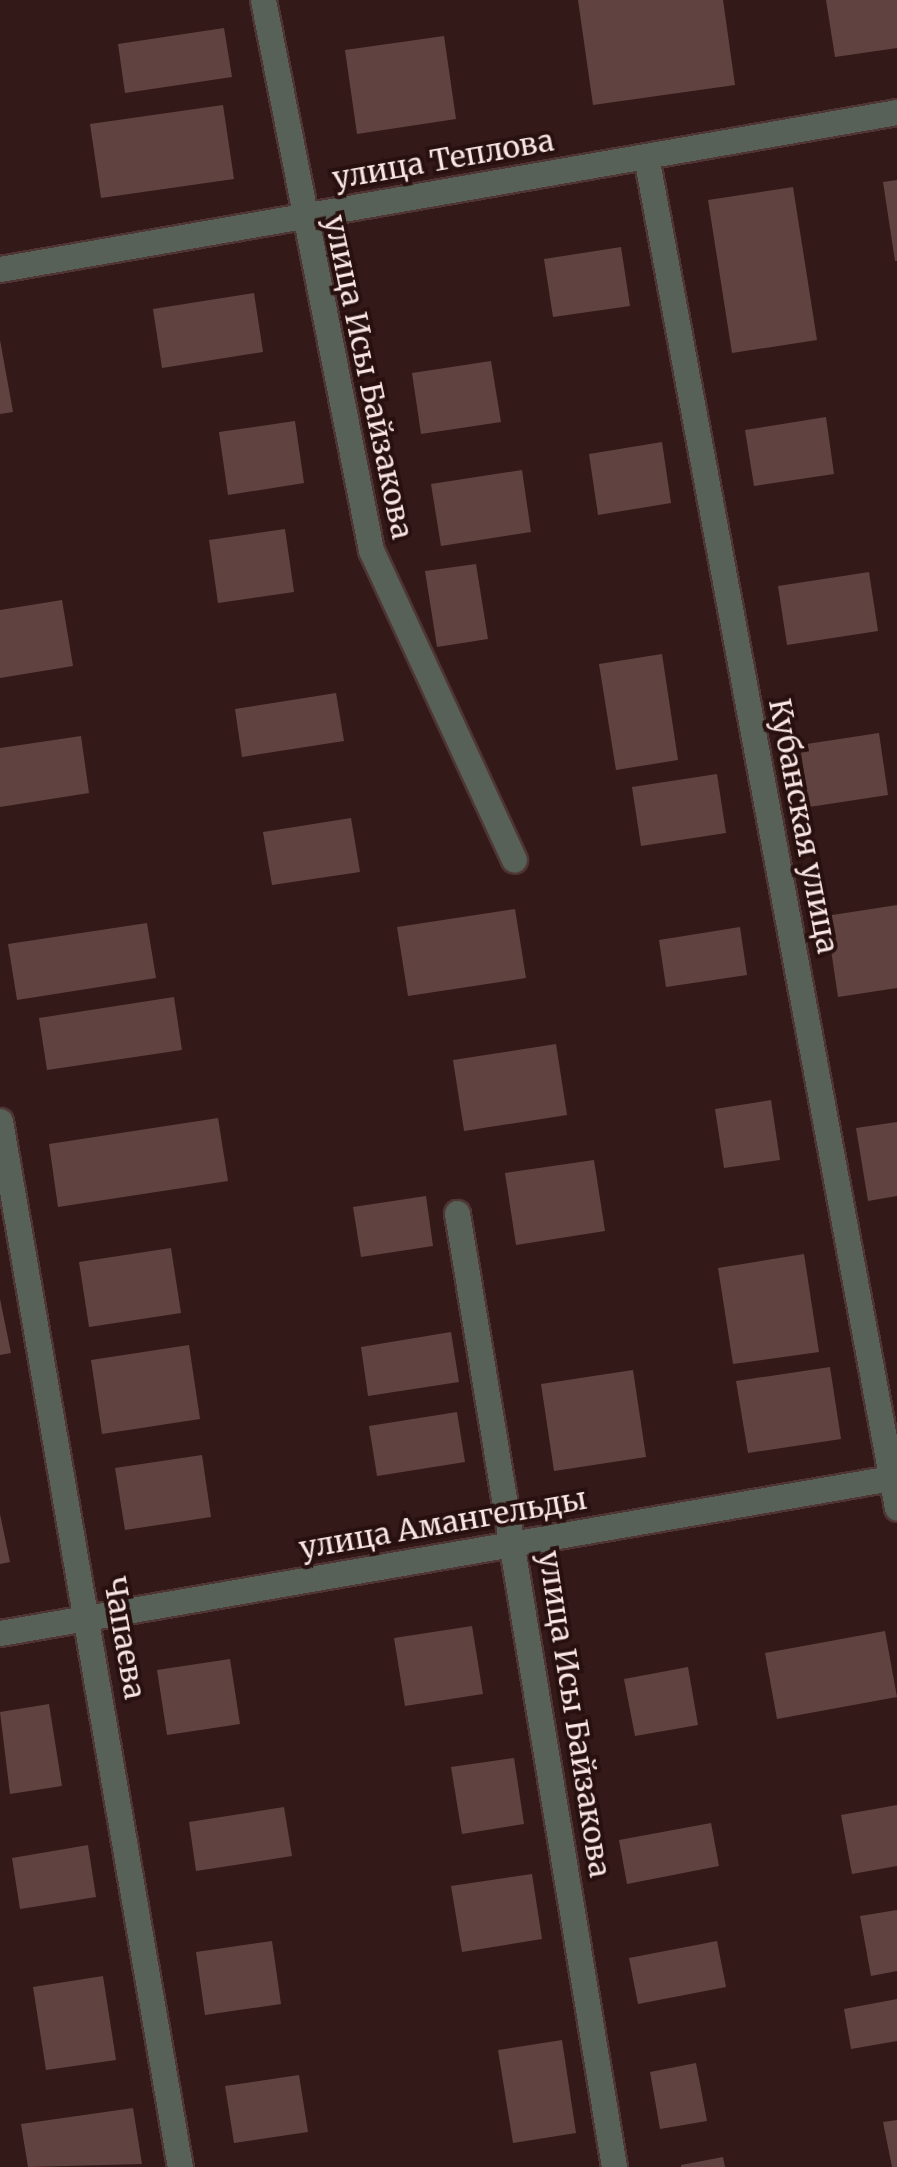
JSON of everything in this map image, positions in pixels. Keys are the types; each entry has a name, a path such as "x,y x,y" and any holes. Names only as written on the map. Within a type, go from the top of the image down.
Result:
{"street":[{"name":"улица Исы Байзакова","path":"263,0 301,217 371,550 514,860"},
{"name":"улица Теплова","path":"0,269 897,112"},
{"name":"Кубанская улица","path":"646,156 897,1508"},
{"name":"Чапаева","path":"0,1122 89,1618 180,2167"},
{"name":"улица Исы Байзакова","path":"458,1212 614,2167"},
{"name":"улица Амангельды","path":"0,1633 894,1477"}],"building":[{"path":"578,0 723,0 735,85 593,105"},
{"path":"826,0 897,0 897,48 835,57"},
{"path":"224,28 232,77 125,93 118,44"},
{"path":"444,36 456,119 357,134 345,50"},
{"path":"223,105 234,179 101,198 90,124"},
{"path":"897,180 897,261 895,261 883,182"},
{"path":"793,187 817,340 732,353 708,200"},
{"path":"621,247 630,306 553,317 544,259"},
{"path":"254,293 263,352 162,368 153,309"},
{"path":"0,340 13,412 0,414"},
{"path":"491,361 501,422 421,434 412,373"},
{"path":"826,417 834,474 754,486 745,430"},
{"path":"295,421 304,483 228,495 219,432"},
{"path":"662,442 671,503 598,515 589,454"},
{"path":"522,470 531,532 441,546 431,484"},
{"path":"285,529 294,592 218,603 209,540"},
{"path":"476,564 488,639 437,647 425,571"},
{"path":"869,572 878,631 787,645 778,586"},
{"path":"62,600 73,666 0,678 0,610"},
{"path":"662,654 678,760 616,770 599,664"},
{"path":"336,693 344,741 242,757 235,709"},
{"path":"879,733 888,795 809,807 800,745"},
{"path":"81,736 89,793 0,807 0,748"},
{"path":"717,774 726,833 641,846 632,787"},
{"path":"351,818 360,872 272,885 263,832"},
{"path":"897,905 897,988 838,997 826,916"},
{"path":"515,909 526,978 408,996 397,927"},
{"path":"147,923 156,978 17,1000 8,944"},
{"path":"740,927 747,975 666,987 659,940"},
{"path":"174,997 182,1050 47,1070 39,1018"},
{"path":"556,1044 567,1115 464,1131 453,1060"},
{"path":"771,1100 780,1160 724,1168 715,1109"},
{"path":"218,1118 228,1181 58,1207 49,1144"},
{"path":"897,1122 897,1196 868,1201 856,1128"},
{"path":"594,1160 605,1231 516,1245 505,1173"},
{"path":"426,1196 433,1246 361,1257 353,1207"},
{"path":"171,1248 181,1313 89,1327 79,1262"},
{"path":"804,1254 819,1352 733,1364 718,1268"},
{"path":"0,1299 11,1353 0,1355"},
{"path":"451,1332 459,1382 368,1396 361,1347"},
{"path":"189,1345 200,1419 102,1434 91,1360"},
{"path":"830,1367 841,1439 748,1453 736,1381"},
{"path":"633,1370 646,1457 554,1471 541,1384"},
{"path":"457,1412 465,1462 377,1476 369,1426"},
{"path":"202,1455 211,1517 125,1530 115,1468"},
{"path":"0,1514 10,1562 0,1564"},
{"path":"472,1626 483,1694 405,1706 394,1638"},
{"path":"885,1631 897,1697 777,1719 765,1653"},
{"path":"230,1659 240,1724 167,1735 157,1670"},
{"path":"688,1667 698,1725 635,1736 624,1679"},
{"path":"49,1704 62,1786 10,1794 0,1712"},
{"path":"514,1758 524,1824 462,1834 451,1767"},
{"path":"897,1805 897,1866 852,1874 841,1815"},
{"path":"284,1807 292,1856 196,1871 189,1822"},
{"path":"711,1823 719,1866 627,1884 619,1840"},
{"path":"88,1845 96,1897 20,1909 12,1858"},
{"path":"532,1874 542,1939 462,1952 451,1886"},
{"path":"897,1910 897,1971 871,1976 860,1916"},
{"path":"272,1941 281,2004 205,2015 196,1952"},
{"path":"717,1941 726,1987 638,2004 629,1958"},
{"path":"103,1976 116,2060 46,2070 33,1987"},
{"path":"897,1999 897,2041 851,2049 844,2009"},
{"path":"562,2040 576,2133 513,2143 498,2050"},
{"path":"696,2063 707,2121 660,2129 650,2072"},
{"path":"299,2075 308,2132 234,2143 225,2086"},
{"path":"133,2108 142,2164 28,2167 21,2124"},
{"path":"897,2120 897,2167 892,2167 883,2122"},
{"path":"723,2157 725,2167 681,2167 681,2165"}]}
